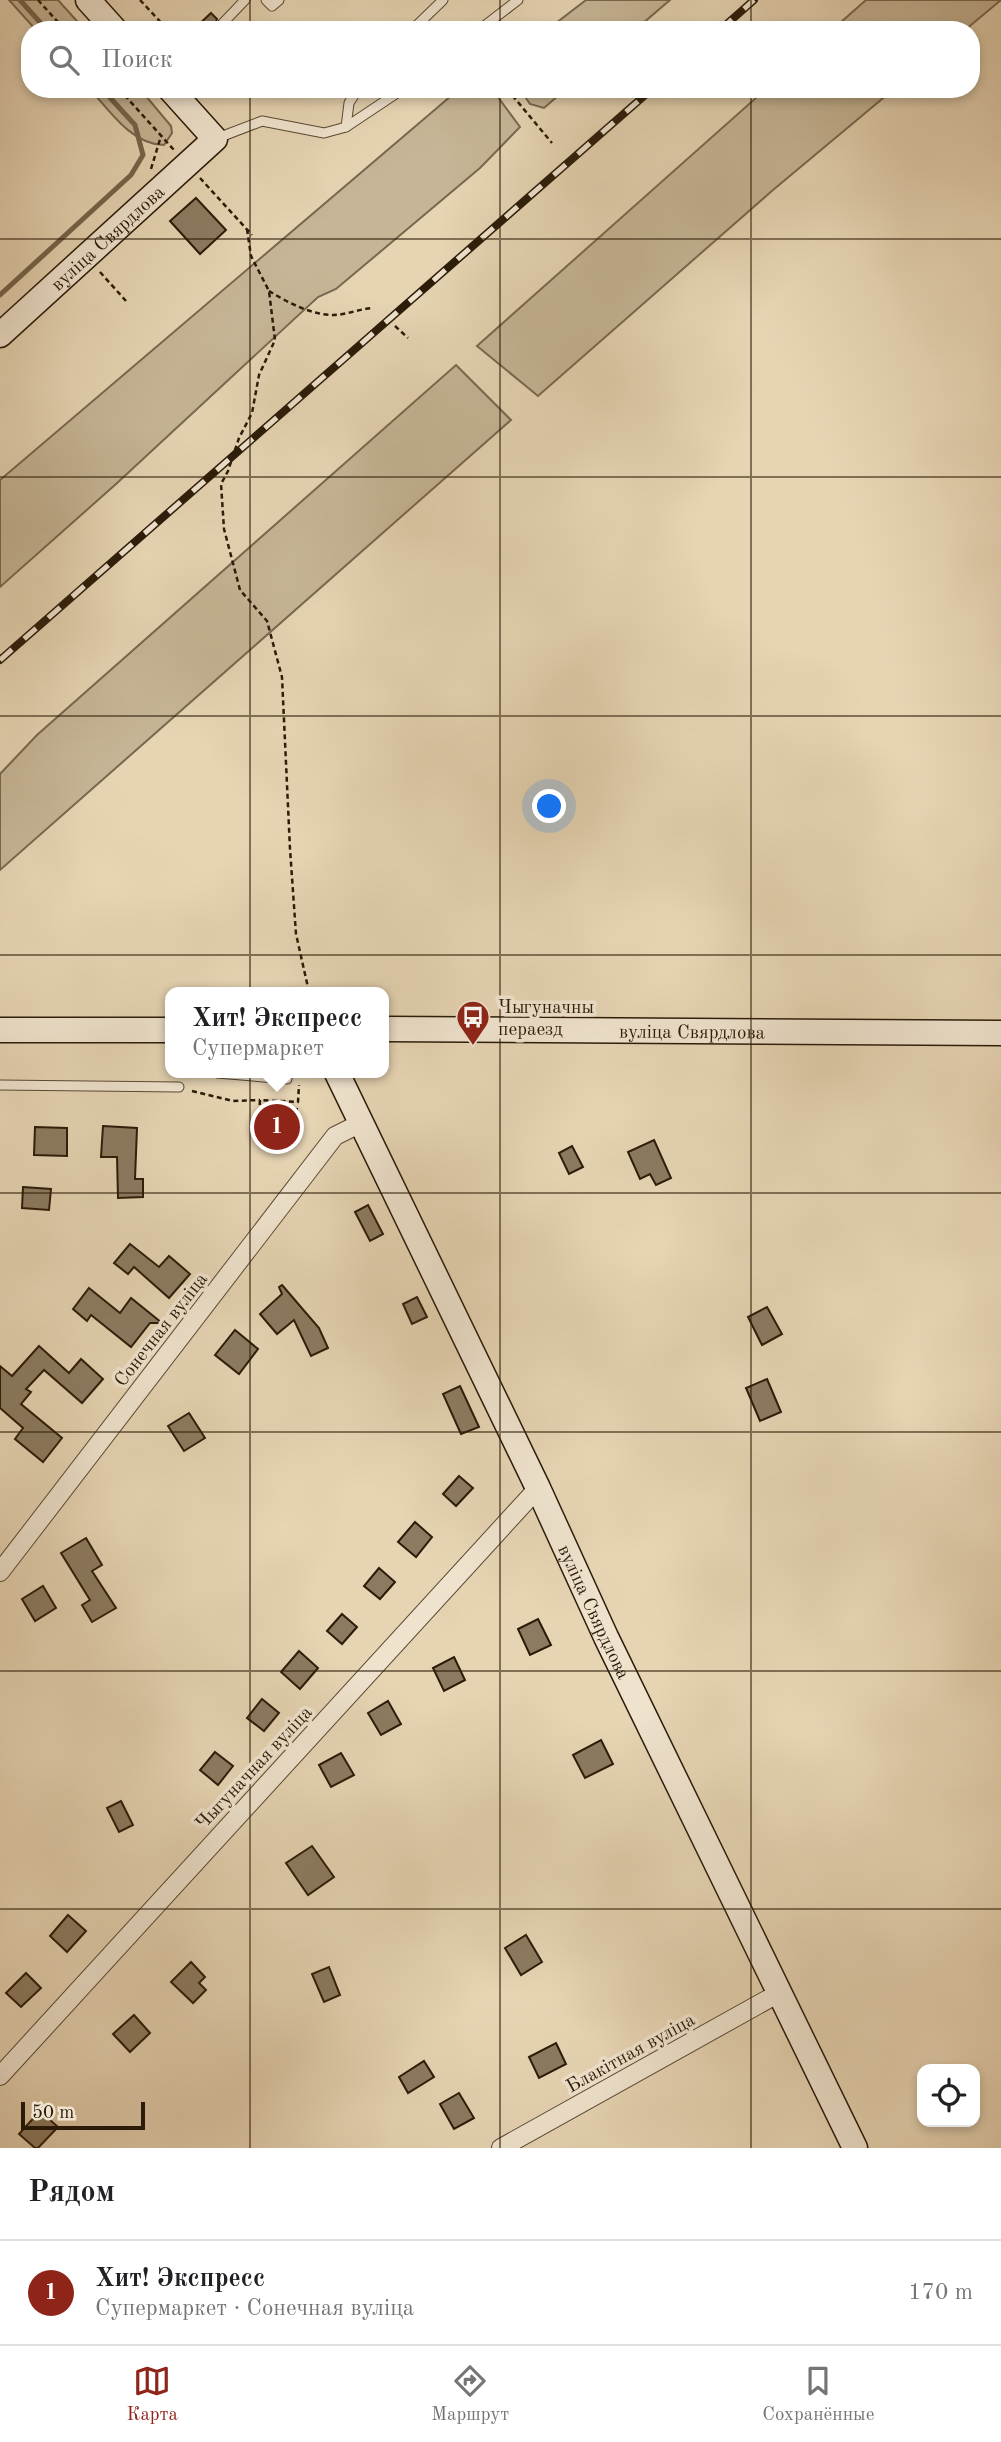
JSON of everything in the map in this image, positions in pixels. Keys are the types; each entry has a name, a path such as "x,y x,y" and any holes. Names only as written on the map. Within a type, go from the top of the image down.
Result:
{"street":[{"path":"88,0 107,21"},
{"path":"178,98 215,139"},
{"name":"вуліца Свярдлова","path":"0,335 215,139"},
{"name":"вуліца Свярдлова","path":"389,1029 1001,1033"},
{"path":"0,1030 165,1030"},
{"name":"вуліца Свярдлова","path":"339,1078 538,1488 606,1637 855,2148"},
{"name":"Сонечная вуліца","path":"0,1572 335,1136 361,1123"},
{"name":"Чыгуначная вуліца","path":"0,2076 538,1488"},
{"name":"Блакітная вуліца","path":"501,2148 779,1993"}],"lane":[{"path":"225,21 245,0"},
{"path":"267,0 272,6 279,0"},
{"path":"421,21 443,0"},
{"path":"491,21 518,0"},
{"path":"346,127 352,98"},
{"path":"215,139 262,121 324,133 346,127 390,98"},
{"path":"275,1078 287,1079"},
{"path":"0,1085 179,1087"}],"path":[{"path":"38,0 57,21"},
{"path":"140,0 160,21"},
{"path":"514,98 552,143"},
{"path":"151,169 161,136"},
{"path":"247,229 251,256 269,291 275,340 259,375 252,413 221,484 224,529 240,590 267,621 282,677 296,934 308,987"},
{"path":"269,291 315,312 333,315 372,308"},
{"path":"395,326 408,338"},
{"path":"179,1087 233,1101 299,1102 299,1083"},
{"path":"260,1100 259,1116 265,1116"}],"shaded area":[{"path":"9,0 58,0 77,21 28,21"},
{"path":"586,0 670,0 646,21 559,21"},
{"path":"866,0 1001,0 976,21 842,21"},
{"path":"98,98 148,98 171,126 172,133 164,145 152,143 132,133"},
{"path":"449,98 499,98 520,127 480,168 336,289 318,297 0,587 0,480"},
{"path":"526,98 556,98 544,108 530,104"},
{"path":"756,98 883,98 773,190 538,396 477,346"},
{"path":"456,365 511,420 0,870 0,774 37,735"}],"building":[{"path":"211,13 217,19 216,21 203,21"},
{"path":"196,198 226,230 200,254 170,221"},
{"path":"265,1107 297,1109 295,1140 264,1138"},
{"path":"103,1126 137,1128 135,1179 143,1179 143,1197 118,1198 117,1157 101,1157"},
{"path":"35,1127 67,1128 67,1156 34,1155"},
{"path":"654,1140 671,1178 656,1185 650,1174 640,1179 628,1152"},
{"path":"572,1146 583,1167 569,1174 559,1153"},
{"path":"23,1187 51,1189 49,1210 22,1208"},
{"path":"368,1205 383,1234 370,1241 355,1212"},
{"path":"130,1244 159,1267 169,1256 190,1274 169,1298 134,1267 128,1274 114,1263"},
{"path":"282,1285 319,1328 328,1348 311,1356 294,1320 277,1334 260,1314 282,1294 279,1287"},
{"path":"89,1288 120,1313 131,1298 162,1323 150,1323 131,1347 91,1315 87,1321 73,1309"},
{"path":"417,1297 427,1317 412,1324 403,1304"},
{"path":"767,1307 782,1334 762,1345 748,1317"},
{"path":"235,1330 258,1349 239,1374 215,1355"},
{"path":"39,1346 69,1373 81,1359 103,1379 82,1403 44,1370 26,1389 31,1392 21,1404 62,1438 43,1462 15,1439 23,1428 0,1408 0,1366 12,1376"},
{"path":"767,1379 781,1412 760,1421 746,1388"},
{"path":"460,1386 479,1427 461,1434 443,1394"},
{"path":"189,1413 205,1438 184,1451 168,1426"},
{"path":"459,1476 473,1488 456,1506 443,1494"},
{"path":"415,1522 432,1537 416,1557 398,1542"},
{"path":"86,1538 102,1565 92,1571 116,1608 92,1622 82,1605 90,1600 61,1553"},
{"path":"379,1568 395,1582 380,1599 364,1586"},
{"path":"43,1586 56,1608 35,1621 22,1599"},
{"path":"342,1614 357,1627 342,1644 327,1631"},
{"path":"538,1619 551,1645 530,1655 518,1629"},
{"path":"299,1651 318,1668 300,1689 281,1672"},
{"path":"454,1657 465,1680 444,1691 433,1668"},
{"path":"262,1699 279,1713 264,1731 247,1718"},
{"path":"388,1701 401,1724 381,1735 368,1713"},
{"path":"601,1740 613,1764 585,1778 573,1755"},
{"path":"215,1752 233,1766 218,1785 200,1770"},
{"path":"341,1753 354,1775 331,1787 319,1765"},
{"path":"121,1801 133,1825 119,1832 107,1808"},
{"path":"312,1846 334,1877 308,1895 286,1863"},
{"path":"68,1915 86,1931 67,1952 50,1936"},
{"path":"526,1935 542,1962 521,1975 505,1948"},
{"path":"191,1962 205,1977 199,1983 206,1990 193,2003 171,1982"},
{"path":"329,1967 340,1995 324,2002 312,1974"},
{"path":"26,1973 41,1988 21,2007 6,1993"},
{"path":"134,2015 150,2033 130,2052 113,2034"},
{"path":"556,2043 566,2064 539,2078 529,2057"},
{"path":"424,2061 434,2077 408,2093 399,2077"},
{"path":"459,2093 474,2118 454,2129 440,2104"},
{"path":"40,2111 58,2127 35,2148 19,2134"}],"waterway":[{"path":"20,0 39,21"},
{"path":"0,295 131,175 143,155 135,125 110,98"}],"railway":[{"path":"730,21 754,0"},
{"path":"0,660 642,98"}],"place":[{"name":"Чыгуначны пераезд","path":"473,1047"},
{"name":"Хит! Экспресс","path":"277,1127"}]}
